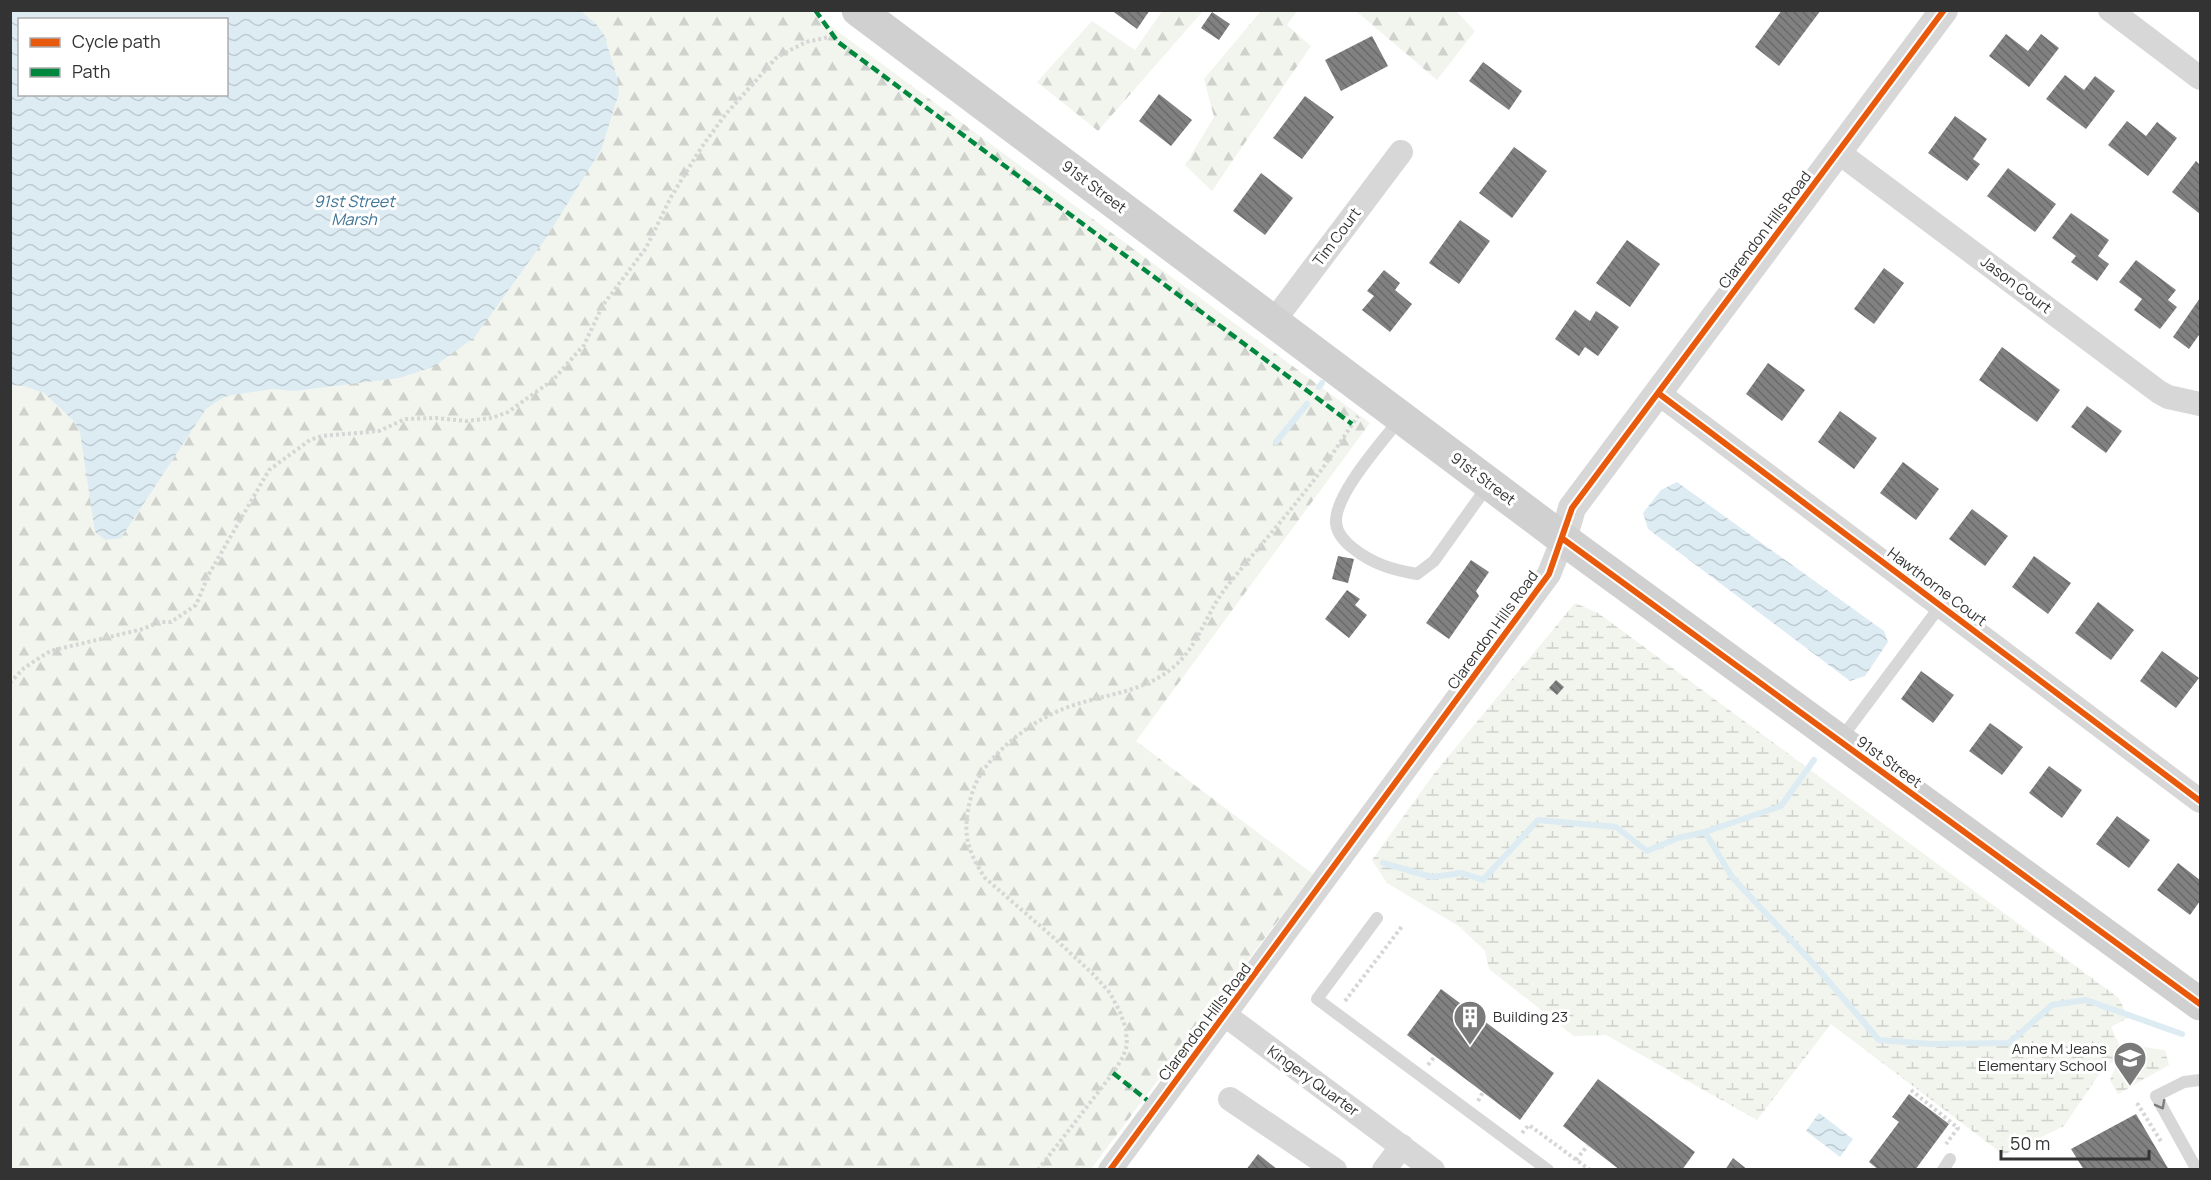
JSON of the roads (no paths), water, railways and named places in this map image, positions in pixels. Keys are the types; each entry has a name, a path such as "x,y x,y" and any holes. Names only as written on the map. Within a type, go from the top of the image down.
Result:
{"main road":[{"name":"91st Street","path":"858,10 1563,539 2200,1004"}],"street":[{"name":"Clarendon Hills Road","path":"1110,1170 1549,574 1572,508 1944,10"},
{"path":"2110,10 2200,78"},
{"name":"Tim Court","path":"1273,322 1401,152"},
{"name":"Jason Court","path":"1838,152 2159,392 2168,397 2200,404"},
{"name":"Hawthorne Court","path":"1658,393 2200,801"},
{"name":"Kingery Quarter","path":"1225,1015 1433,1170"},
{"path":"1230,1099 1335,1170"},
{"path":"1384,1170 1402,1146"}],"lane":[{"path":"1401,418 1349,485 1336,511 1336,526 1345,542 1366,559 1394,571 1417,574 1434,561 1489,484"},
{"path":"1840,741 1941,605"},
{"path":"1377,918 1317,999 1548,1170"},
{"path":"2197,1170 2156,1096 2184,1082 2200,1080"}],"water":[{"name":"91st Street Marsh","path":"10,11 581,11 597,25 604,35 617,77 619,93 601,150 546,238 474,338 433,367 399,378 294,391 273,389 224,397 206,409 121,538 105,540 95,532 80,432 74,421 44,393 24,386 11,385"},
{"path":"1677,482 1884,631 1888,642 1865,676 1850,681 1648,529 1643,513 1661,490"},
{"path":"1819,1113 1853,1139 1840,1157 1806,1131"}],"waterway":[{"path":"1319,387 1322,383"},
{"path":"1276,442 1307,404"},
{"path":"1705,832 1781,806 1814,760"},
{"path":"1383,863 1432,877 1462,873 1483,880 1538,820 1616,827 1647,851 1678,838 1705,832 1732,877 1819,970 1879,1040 1930,1044 2009,1043 2052,1005 2086,1000 2182,1034"}],"place":[{"name":"Building 23","path":"1470,1046"},
{"name":"Anne M Jeans Elementary School","path":"2130,1087"}]}
